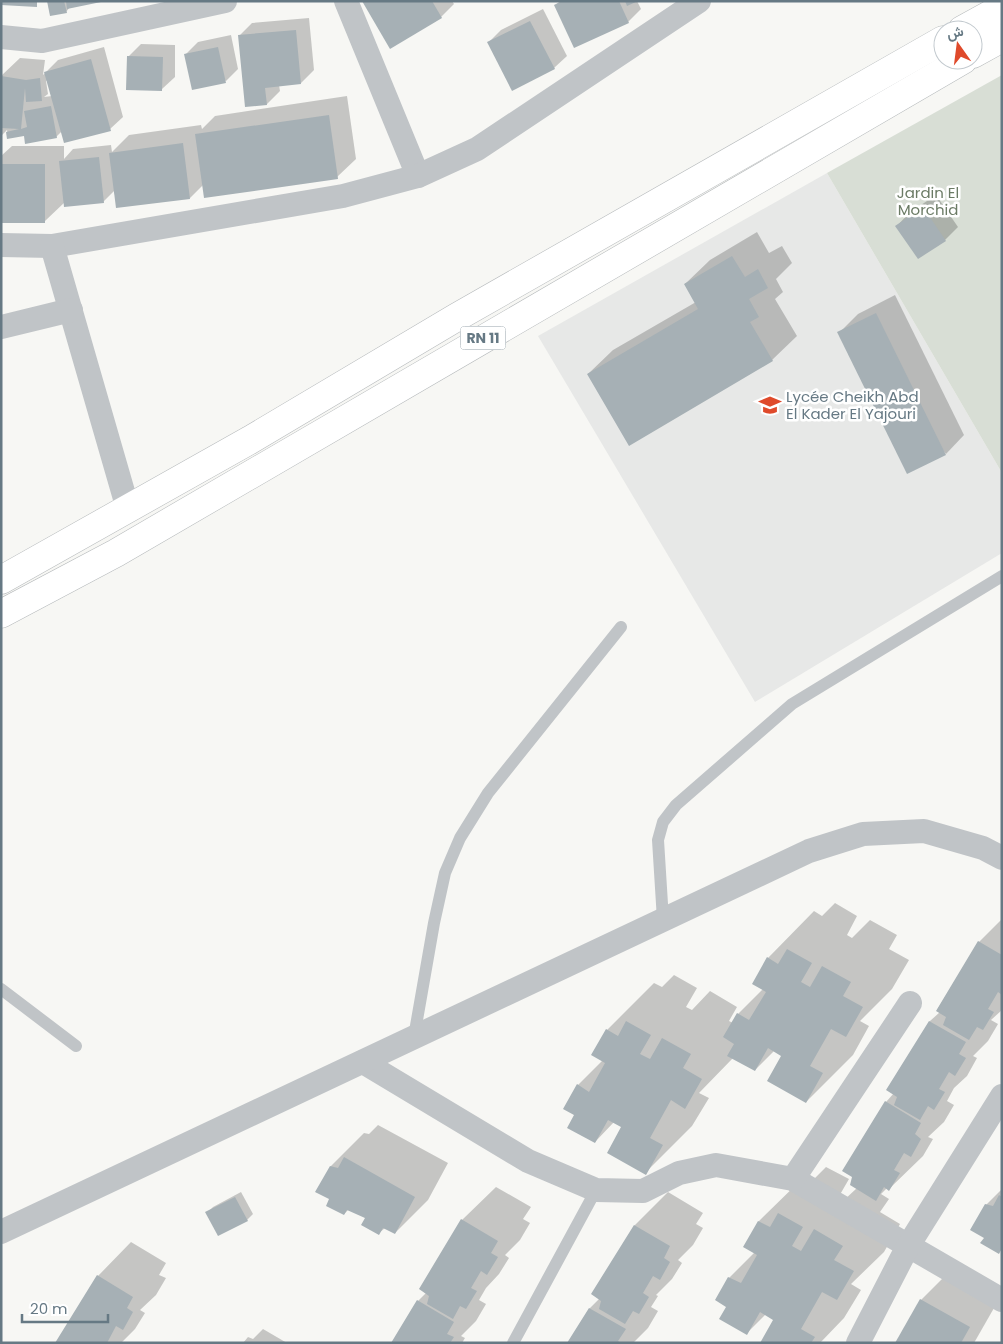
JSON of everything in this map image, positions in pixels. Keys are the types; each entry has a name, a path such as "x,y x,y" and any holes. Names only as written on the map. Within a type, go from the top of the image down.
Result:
{"highway":[{"path":"980,20 1002,8"},
{"path":"983,48 1002,38"},
{"name":"RN 11","path":"1,580 250,440 457,317 933,46"},
{"name":"RN 11","path":"1,614 124,548 946,70"}],"street":[{"path":"1,37 42,40 225,1"},
{"path":"346,1 418,176"},
{"path":"1,245 52,246 343,196 418,176 477,150 699,1"},
{"path":"52,246 128,509"},
{"path":"1,327 71,310"},
{"path":"1,1232 809,851 864,834 924,831 983,848 1002,858"},
{"path":"793,1179 910,1003"},
{"path":"363,1062 528,1162 596,1190 643,1191 679,1173 716,1165 793,1179 1002,1300"},
{"path":"858,1343 908,1246 1002,1096"}],"lane":[{"path":"664,920 658,840 663,822 676,806 792,704 1002,576"},
{"path":"414,1038 434,923 445,873 460,838 488,793 621,627"},
{"path":"1,989 76,1046"},
{"path":"513,1343 596,1190"}],"shaded area":[{"name":"Lycée Cheikh Abd El Kader El Yajouri","path":"827,173 1002,473 1002,553 755,702 538,336"}],"green space":[{"name":"Jardin El Morchid","path":"1002,75 1002,473 827,173"}],"building":[{"path":"1,1 37,1 37,7 1,5"},
{"path":"47,1 64,1 67,13 50,16"},
{"path":"66,1 101,1 101,2 67,9"},
{"path":"362,1 432,1 442,18 390,49"},
{"path":"562,1 619,1 629,23 574,48 554,5"},
{"path":"625,1 638,1 627,6"},
{"path":"530,21 555,69 512,91 487,42"},
{"path":"296,30 301,84 265,88 267,105 245,107 238,35"},
{"path":"218,47 226,83 192,90 184,54"},
{"path":"127,56 163,57 162,91 126,90"},
{"path":"91,59 111,131 64,143 44,72"},
{"path":"1,76 26,80 40,78 42,101 26,102 25,88 21,129 27,127 24,111 51,106 57,138 25,144 24,136 7,139 6,132 19,129 1,128"},
{"path":"329,115 338,179 204,198 195,134"},
{"path":"183,143 190,199 116,208 109,153"},
{"path":"99,157 104,203 64,207 59,161"},
{"path":"1,164 45,164 45,223 1,223"},
{"path":"923,207 946,241 918,259 895,226"},
{"path":"732,256 745,277 758,269 768,288 749,299 759,317 750,322 773,361 629,446 587,374 698,309 684,284"},
{"path":"876,313 946,455 907,474 837,332"},
{"path":"978,941 1002,955 1002,995 998,992 988,1009 994,1012 983,1030 977,1027 969,1040 943,1025 946,1017 936,1011"},
{"path":"787,949 812,963 801,982 810,987 822,966 851,982 843,996 863,1007 846,1037 831,1029 810,1066 823,1073 806,1103 767,1081 781,1056 768,1048 755,1071 727,1056 734,1044 723,1037 737,1013 749,1020 766,992 752,984 767,957 778,964"},
{"path":"626,1021 651,1035 640,1054 650,1059 662,1038 691,1054 683,1068 702,1079 685,1109 671,1100 650,1138 663,1145 646,1175 607,1153 621,1127 608,1120 595,1143 567,1128 574,1115 563,1109 577,1084 589,1092 605,1063 591,1055 606,1029 618,1036"},
{"path":"929,1021 966,1042 959,1054 966,1058 955,1076 949,1072 939,1089 945,1092 934,1110 928,1106 920,1120 894,1105 897,1097 886,1090"},
{"path":"885,1101 921,1123 915,1134 921,1139 911,1157 904,1153 894,1170 900,1173 889,1191 884,1187 876,1201 850,1185 852,1177 842,1171"},
{"path":"344,1157 415,1197 395,1234 383,1228 379,1235 361,1225 365,1218 347,1210 344,1215 326,1206 329,1199 315,1192 330,1166 338,1168"},
{"path":"999,1195 1002,1197 1002,1248 999,1254 980,1243 984,1238 970,1230 985,1204 993,1206"},
{"path":"235,1197 248,1221 218,1236 205,1212"},
{"path":"778,1213 803,1227 792,1246 801,1251 814,1229 843,1246 834,1260 854,1271 837,1300 822,1292 801,1329 815,1337 811,1343 760,1343 773,1320 760,1312 747,1335 719,1319 726,1307 715,1300 728,1277 741,1283 757,1255 743,1247 758,1221 770,1227"},
{"path":"461,1219 498,1241 491,1253 498,1257 487,1275 481,1271 471,1288 477,1291 466,1309 460,1306 453,1319 427,1304 429,1296 419,1289"},
{"path":"634,1225 670,1246 664,1258 670,1262 660,1280 653,1276 643,1293 649,1297 639,1314 633,1311 625,1324 599,1309 601,1301 591,1294"},
{"path":"97,1275 133,1297 127,1308 133,1312 123,1330 116,1326 107,1343 55,1343"},
{"path":"920,1299 970,1327 961,1343 895,1343"},
{"path":"417,1300 454,1322 447,1334 454,1337 450,1343 391,1343"},
{"path":"589,1308 626,1329 618,1341 621,1343 567,1343"}],"place":[{"name":"Lycée Cheikh Abd El Kader El Yajouri","path":"770,405"}]}
